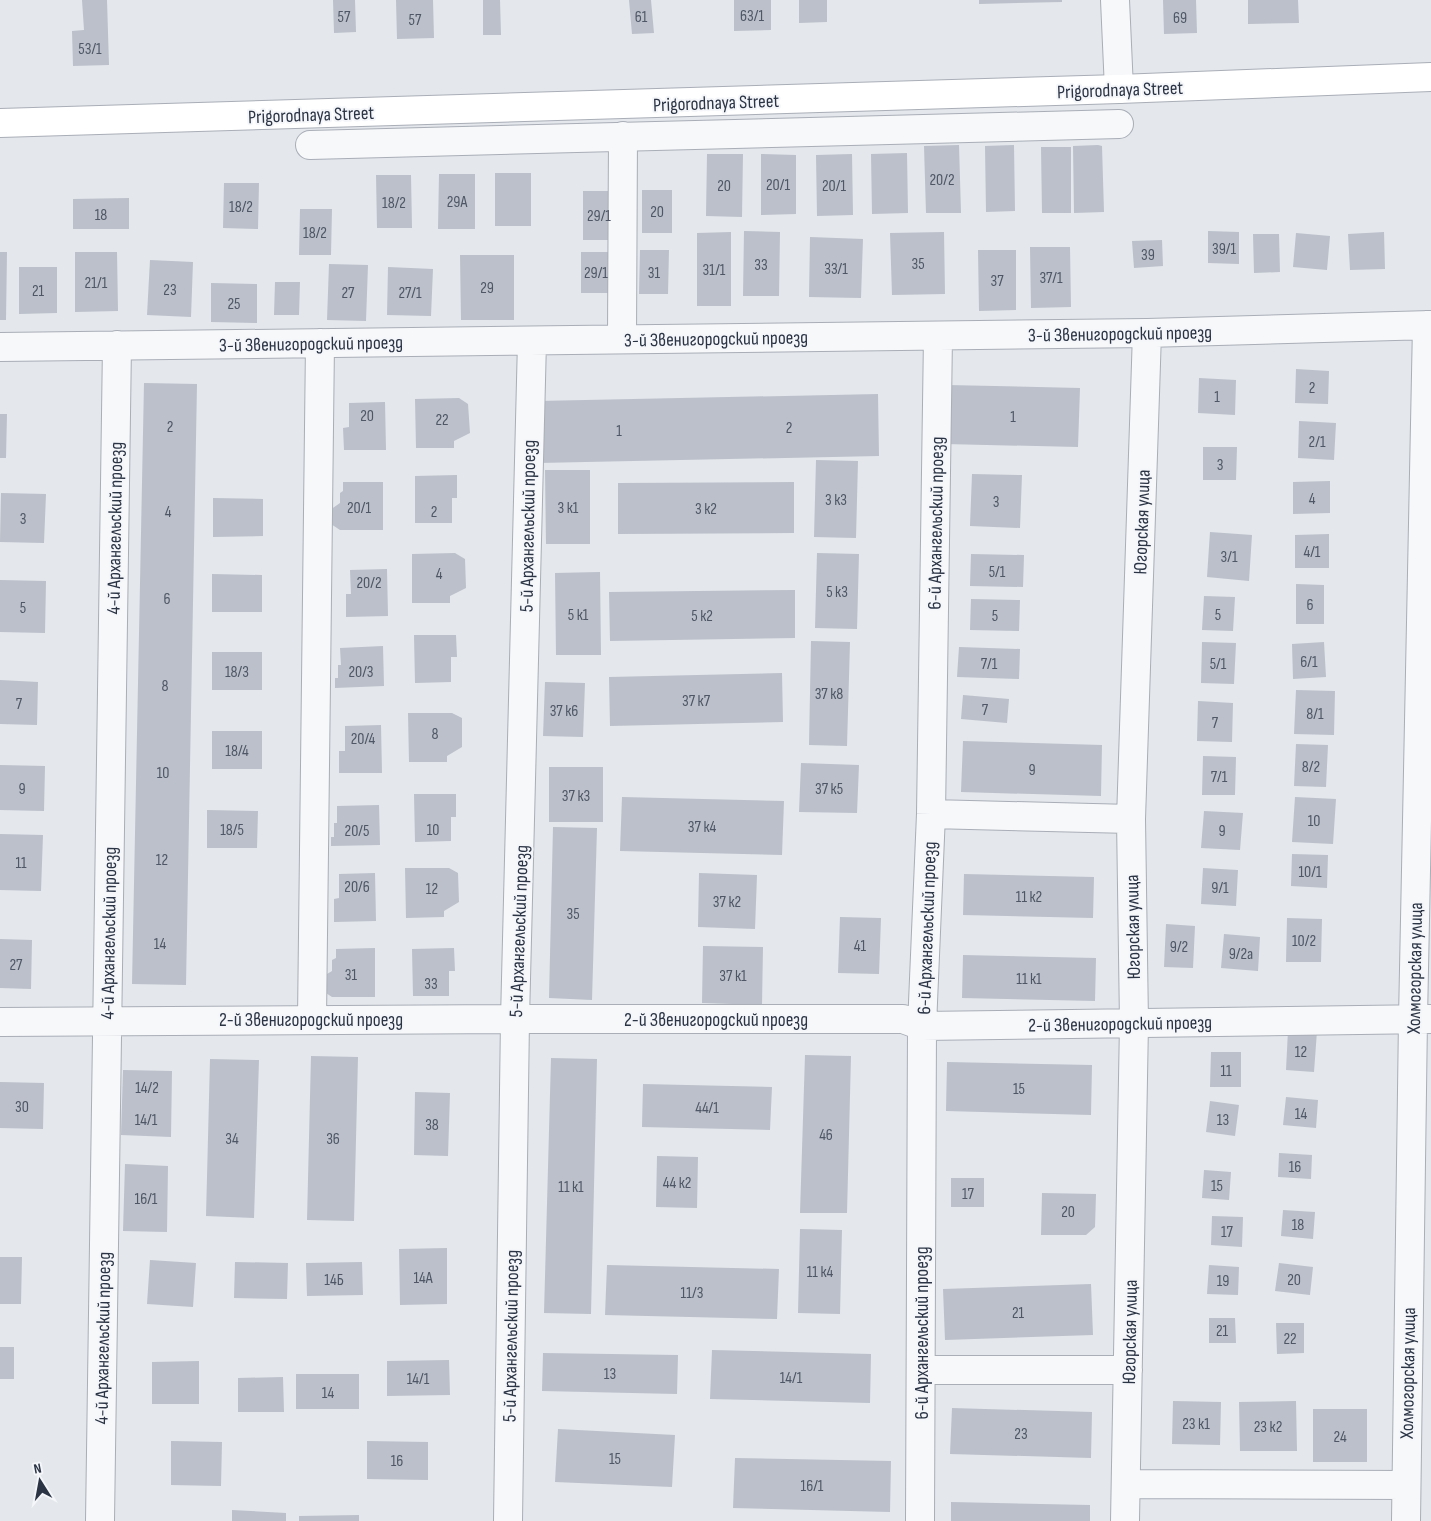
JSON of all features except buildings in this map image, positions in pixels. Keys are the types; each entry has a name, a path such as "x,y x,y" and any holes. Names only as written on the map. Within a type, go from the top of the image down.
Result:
{"street":[{"path":"1116,0 1119,89"},
{"name":"Prigorodnaya Street","path":"0,123 1119,89 1431,77"},
{"path":"310,145 1119,124"},
{"path":"622,338 623,136"},
{"name":"3-й Звенигородский проезд","path":"0,347 1147,333 1429,325"},
{"name":"Холмогорская улица","path":"1406,1521 1422,1019 1429,325"},
{"name":"Югорская улица","path":"1124,1521 1134,1023 1131,819 1147,333"},
{"name":"6-й Архангельский проезд","path":"920,1521 922,1026 931,814 938,336"},
{"name":"5-й Архангельский проезд","path":"508,1521 515,1018 532,341"},
{"path":"312,1020 320,343"},
{"name":"4-й Архангельский проезд","path":"100,1521 117,345"},
{"path":"931,814 1131,819"},
{"name":"2-й Звенигородский проезд","path":"0,1022 515,1018 903,1019 922,1026 1422,1019"},
{"path":"921,1370 1128,1370"},
{"path":"1126,1484 1406,1485"}]}
